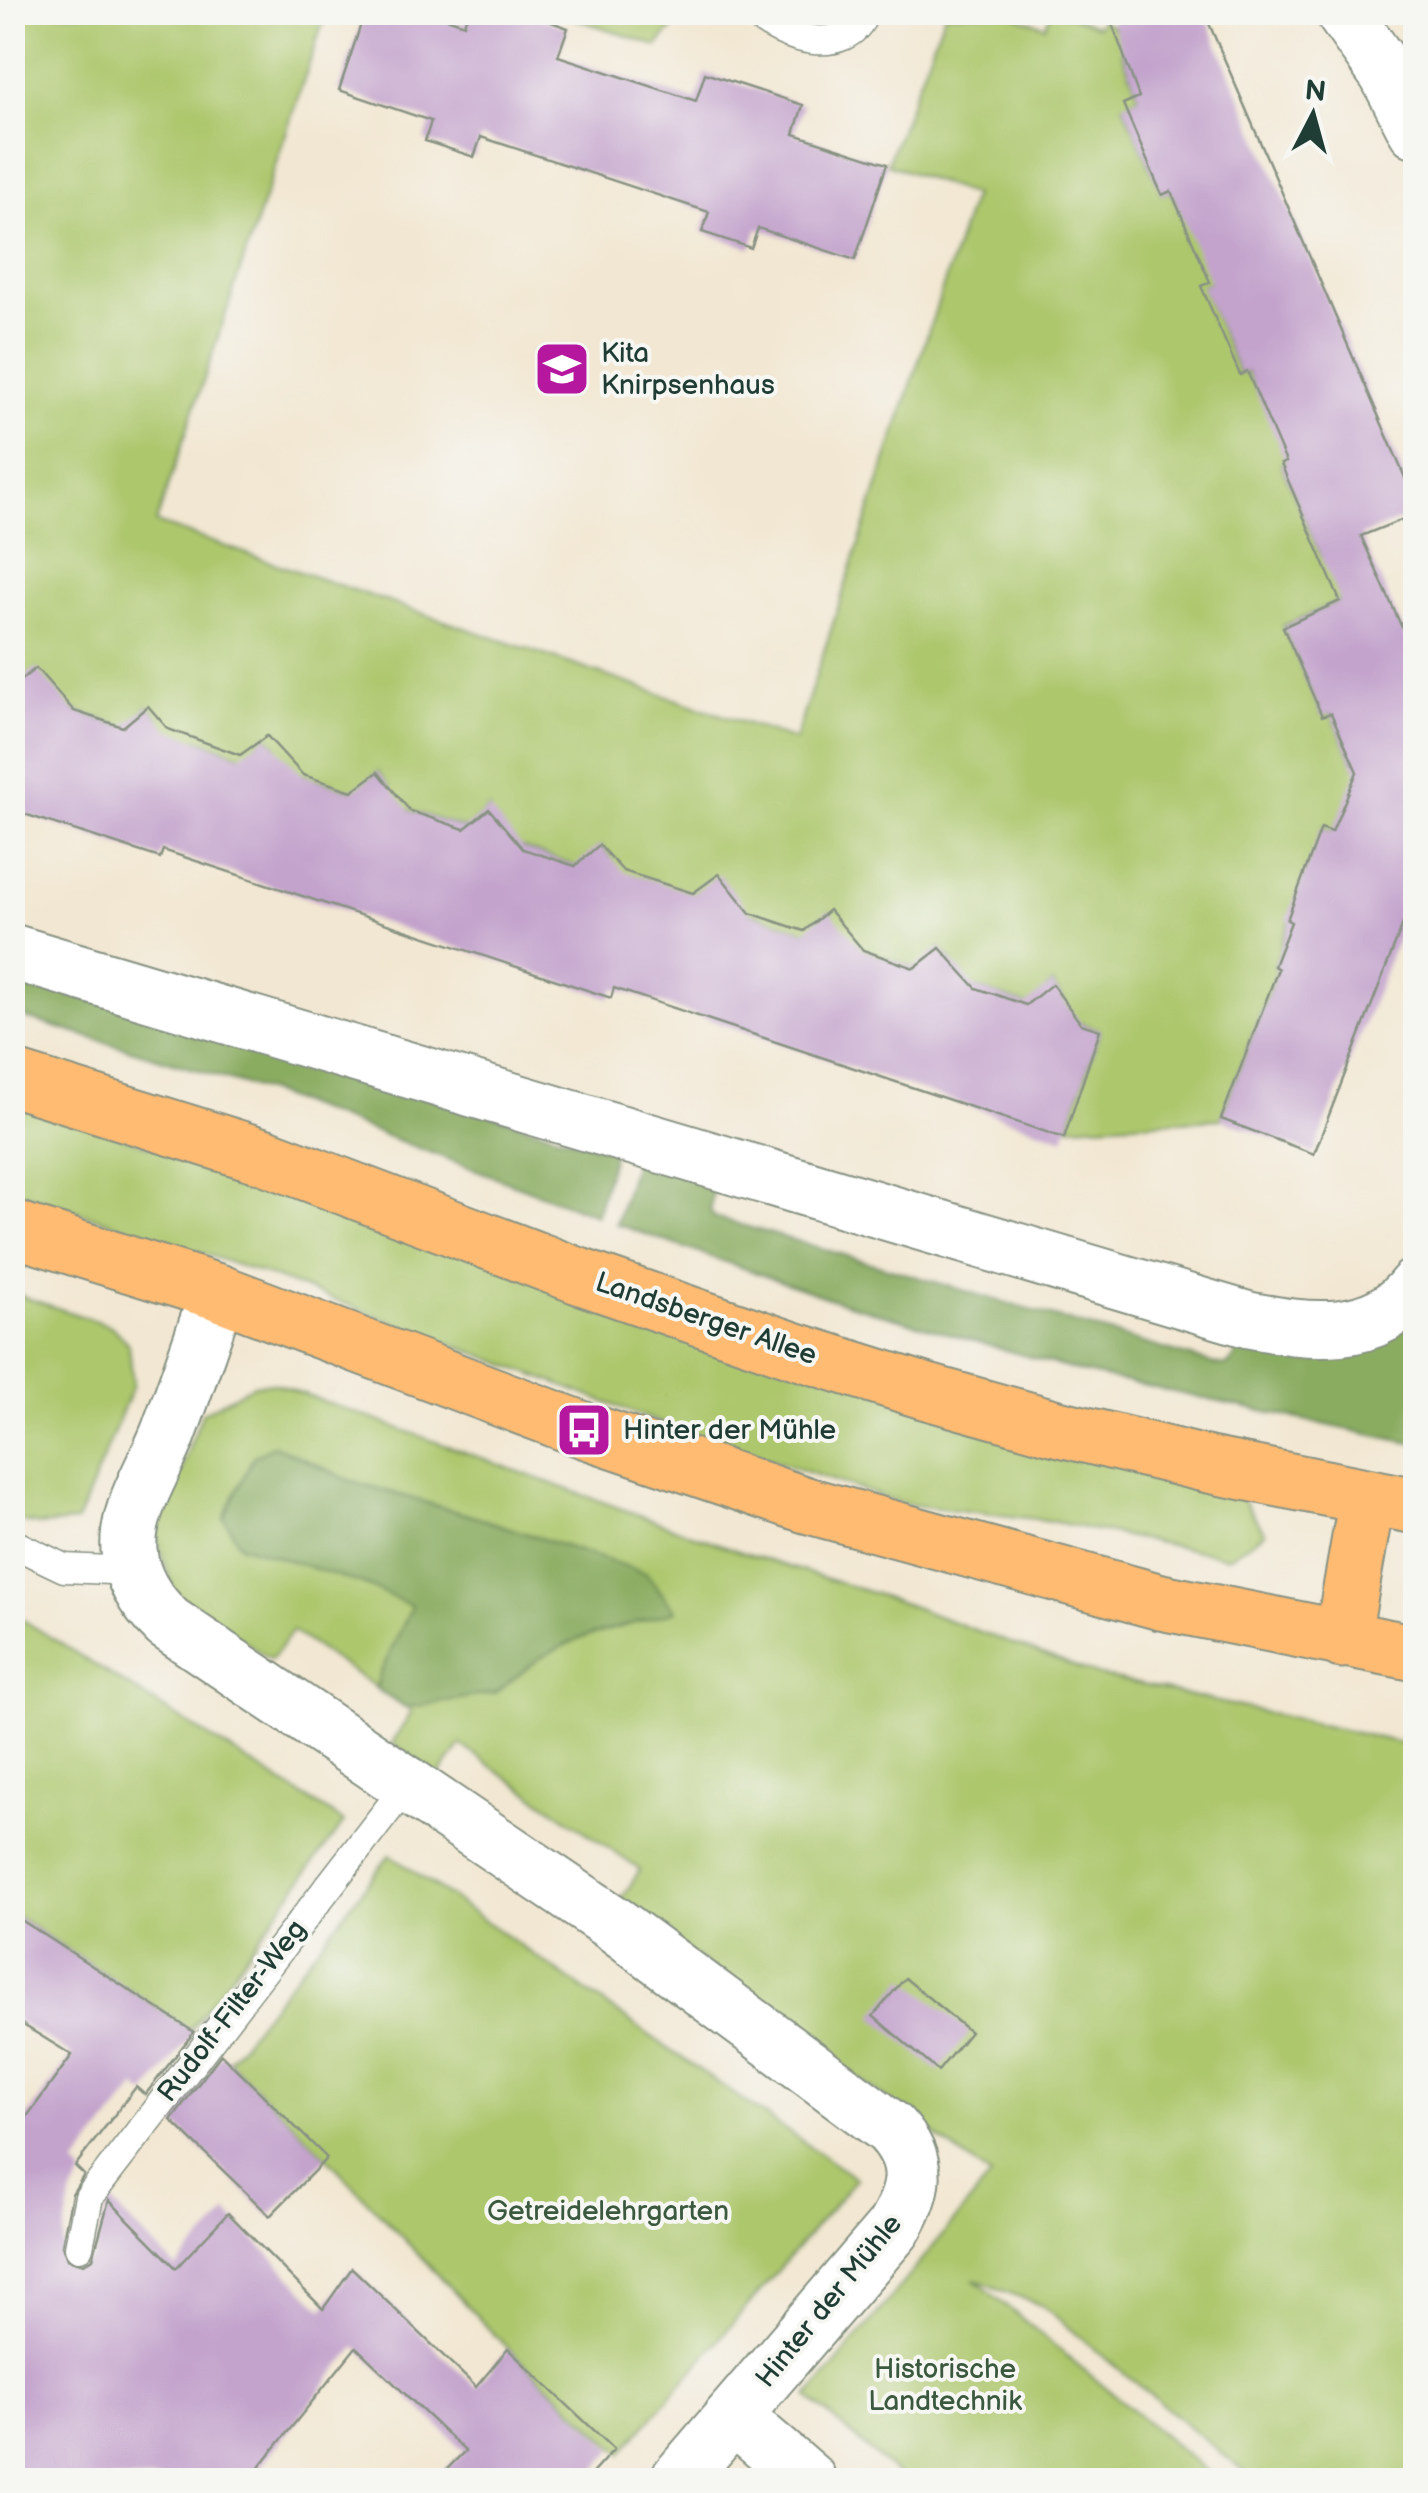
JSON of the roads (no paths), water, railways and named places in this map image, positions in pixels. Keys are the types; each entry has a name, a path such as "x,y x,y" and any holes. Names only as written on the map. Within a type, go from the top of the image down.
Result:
{"main road":[{"name":"Landsberger Allee","path":"12,1078 266,1157 579,1276 906,1385 1053,1427 1392,1502"},
{"path":"12,1228 218,1292 584,1430 806,1505 1076,1580 1416,1653"},
{"path":"1342,1640 1392,1502"}],"street":[{"path":"1342,12 1387,74 1416,130"},
{"path":"12,952 1249,1320 1303,1330 1353,1328 1393,1309 1416,1286"},
{"name":"Hinter der Mühle","path":"218,1292 168,1434 131,1523 129,1550 149,1605 168,1623 617,1926 890,2128 910,2154 912,2186 893,2229 678,2480"},
{"path":"733,2416 808,2480"}],"lane":[{"path":"753,12 768,27 806,42 838,37 861,22 865,12"},
{"path":"12,1543 64,1568 134,1571"},
{"name":"Rudolf-Filter-Weg","path":"79,2247 89,2197 407,1785"}],"place":[{"name":"Kita Knirpsenhaus","path":"562,369"},
{"name":"Hinter der Mühle","path":"584,1430"}],"park label":[{"name":"Getreidelehrgarten","path":"608,2211"},
{"name":"Historische Landtechnik","path":"945,2385"}]}
